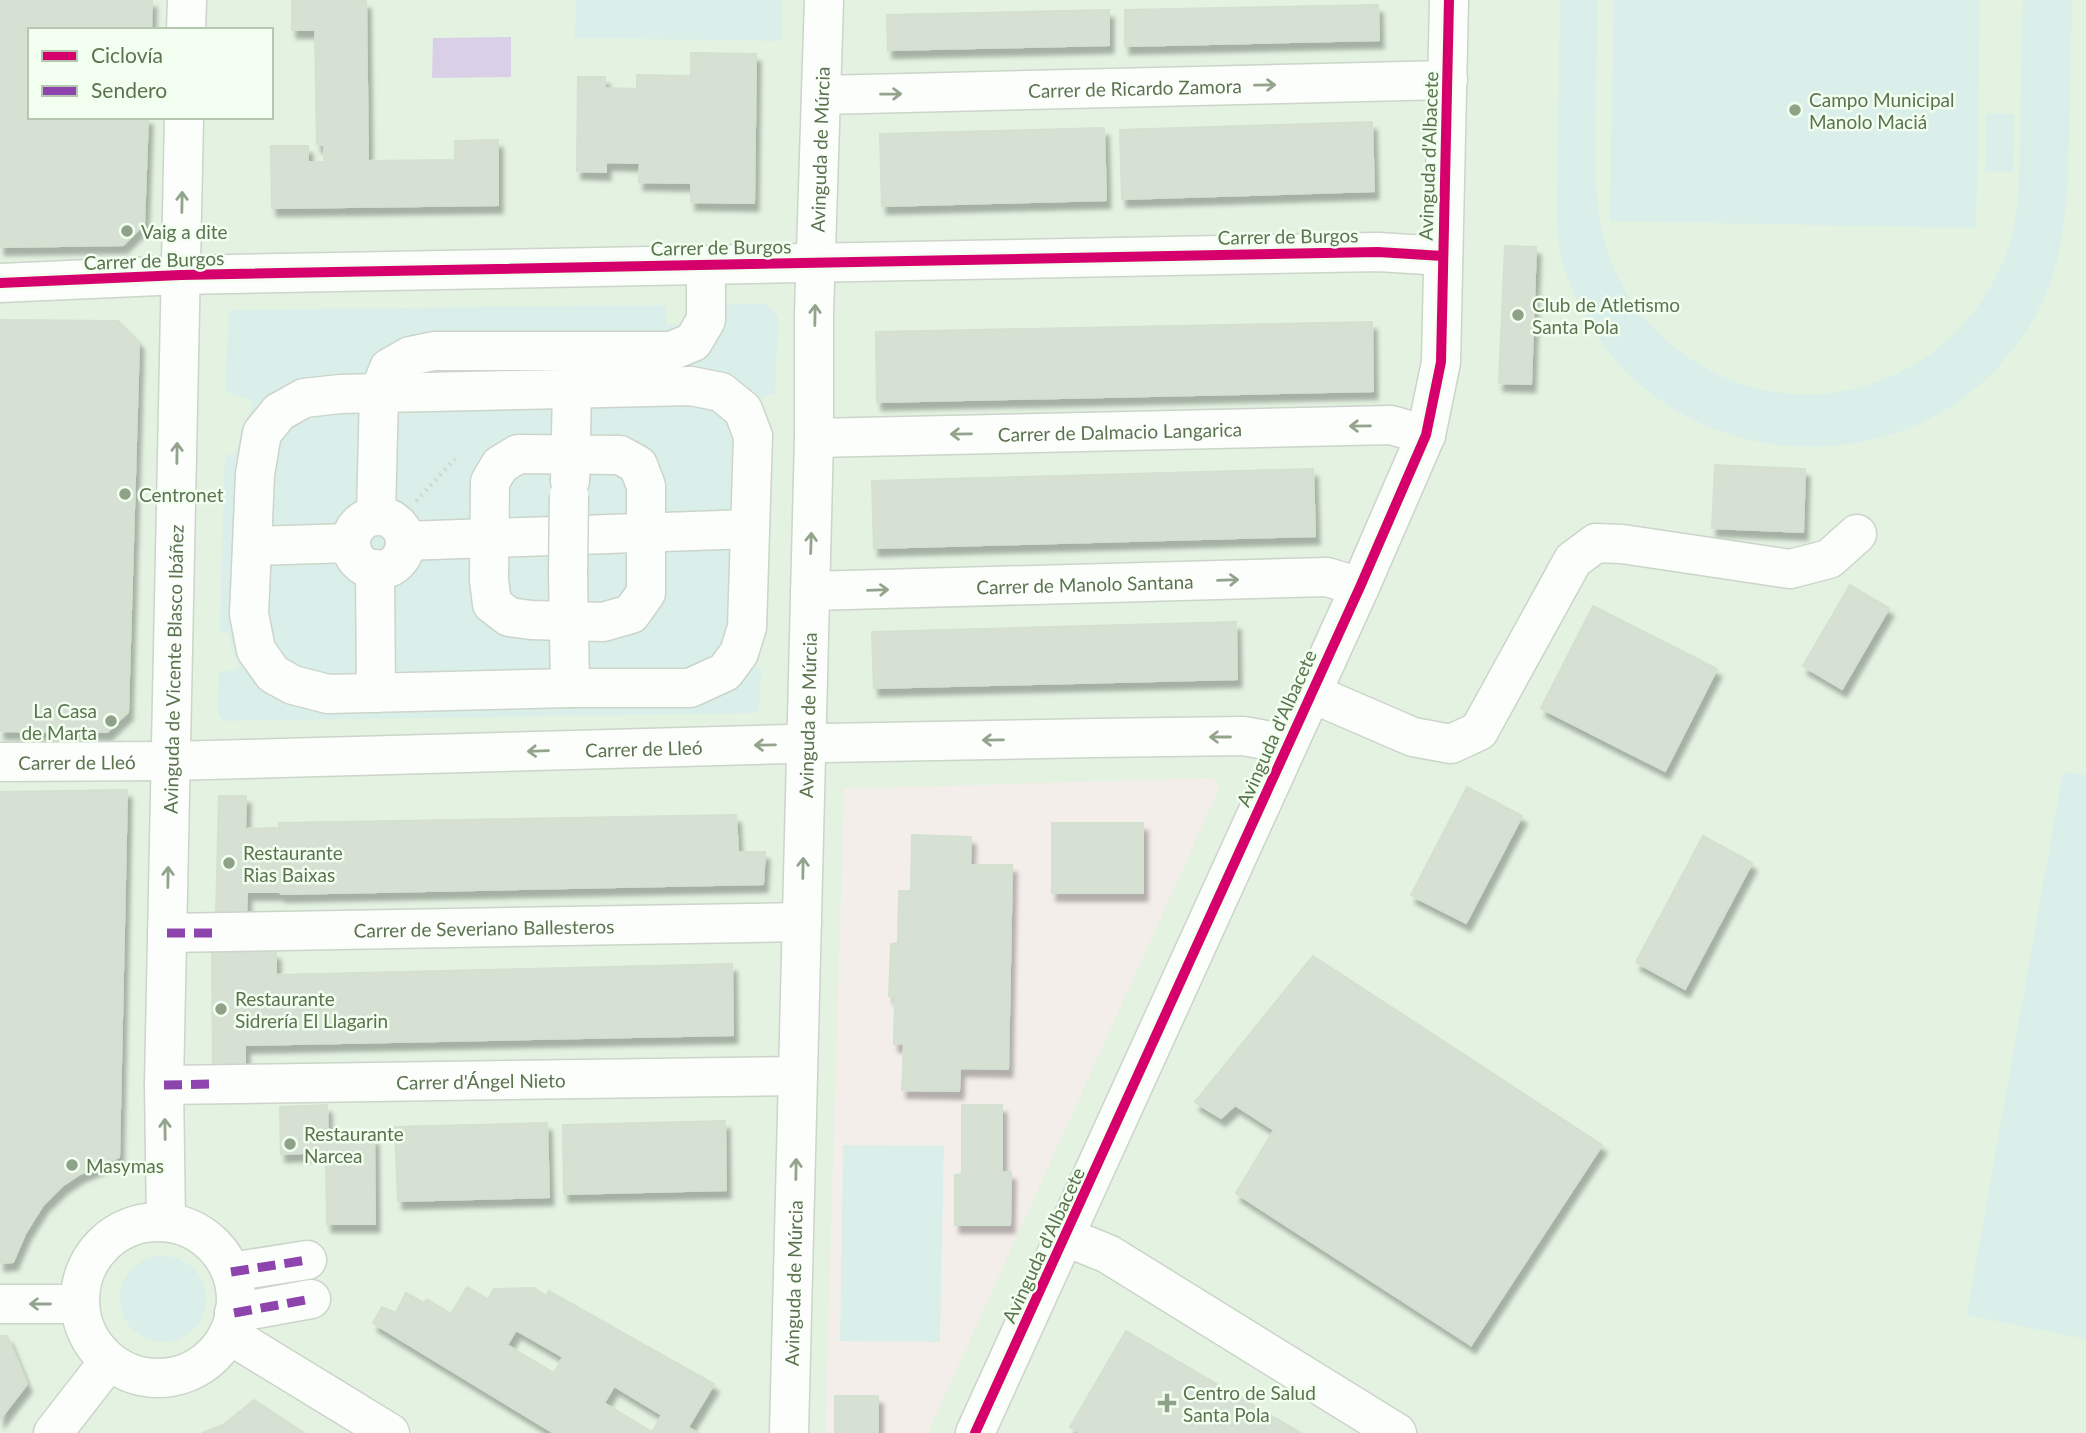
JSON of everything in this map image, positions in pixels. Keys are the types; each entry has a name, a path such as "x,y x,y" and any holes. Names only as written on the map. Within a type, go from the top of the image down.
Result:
{"street":[{"path":"186,28 187,0"},
{"name":"Avinguda de Múrcia","path":"789,1433 814,438 814,314 824,0"},
{"name":"Avinguda d'Albacete","path":"975,1433 1360,587 1426,435 1441,362 1449,0"},
{"name":"Carrer de Ricardo Zamora","path":"822,95 1448,80"},
{"name":"Avinguda de Vicente Blasco Ibáñez","path":"166,1222 164,1085 184,119"},
{"name":"Carrer de Burgos","path":"0,283 181,275 1378,252 1443,256"},
{"path":"376,515 379,393 389,368 410,356 434,351 671,351 693,342 706,320 706,265"},
{"path":"691,386 721,392 743,410 753,436 747,627 739,653 725,673 690,688 328,694 292,685 273,674 256,650 249,614 255,474 262,433 279,412 304,398 379,393 691,386"},
{"path":"570,688 568,573 572,388"},
{"name":"Carrer de Dalmacio Langarica","path":"814,438 1391,425 1426,435"},
{"path":"518,454 620,455 638,465 646,486 646,533 646,593 631,614 603,622 531,621 509,617 492,604 489,580 490,482 500,465 518,454"},
{"path":"252,546 363,556 390,567 401,556 405,541 400,527 390,518 376,515 363,520 354,530 363,556 376,693"},
{"path":"405,541 750,529"},
{"path":"1311,693 1413,737 1451,744 1479,731 1573,559 1597,542 1790,569 1829,559 1857,534"},
{"name":"Carrer de Manolo Santana","path":"810,592 1327,577 1360,587"},
{"name":"Carrer de Lleó","path":"0,762 170,761 806,744 1243,736 1288,744"},
{"name":"Carrer de Severiano Ballesteros","path":"167,933 802,922"},
{"name":"Carrer d'Ángel Nieto","path":"164,1085 798,1076"},
{"path":"166,1222 187,1227 206,1237 220,1252 231,1272 235,1292 231,1324 215,1354 197,1368 175,1376 152,1378 129,1373 109,1361 94,1345 84,1325 79,1304 83,1277 96,1253 115,1234 139,1223 166,1222"},
{"path":"1066,1237 1108,1254 1397,1433"},
{"path":"231,1272 307,1260"},
{"path":"231,1324 311,1300"},
{"path":"0,1304 79,1304"},
{"path":"231,1324 390,1433"},
{"path":"53,1433 109,1361"}],"path":[{"path":"416,501 457,457"}],"shaded area":[{"path":"0,0 2086,0 2086,1433 0,1433"},
{"path":"576,0 782,0 782,41 575,38"},
{"path":"1560,0 1597,0 1597,200 1604,241 1620,281 1632,302 1646,321 1672,346 1726,378 1772,392 1819,394 1864,386 1907,368 1946,341 1978,306 2003,262 2014,230 2019,178 2023,0 2072,0 2064,225 2054,273 2034,318 1984,381 1921,423 1851,444 1779,445 1709,427 1646,389 1595,334 1561,256 1557,224"},
{"name":"Campo Municipal Manolo Maciá","path":"1614,0 1980,0 1976,228 1610,221"},
{"path":"511,37 511,77 432,78 433,38"},
{"path":"1986,113 2014,114 2013,172 1985,171"},
{"path":"765,303 778,317 775,394 769,394 759,401 769,434 774,434 767,626 762,626 752,665 761,669 759,709 753,713 223,721 218,712 219,671 233,671 240,666 233,653 229,633 220,632 225,455 235,455 242,427 254,402 225,391 229,310 666,305 666,324 721,326 722,305"},
{"path":"2063,772 2086,775 2086,1339 1967,1315"},
{"path":"1212,778 1220,787 928,1433 825,1433 844,789"},
{"path":"843,1145 944,1146 940,1342 840,1341"},
{"path":"163,1256 180,1259 194,1268 203,1282 206,1299 203,1316 194,1330 180,1339 163,1342 146,1339 132,1330 123,1316 120,1299 123,1282 132,1268 146,1259"}],"building":[{"path":"0,0 152,0 151,28 28,28 28,119 148,119 144,224 123,245 0,247"},
{"path":"292,0 366,1 368,161 455,160 455,141 498,140 498,205 272,208 271,146 308,146 308,162 324,162 324,145 317,144 315,30 292,30"},
{"path":"1378,5 1379,40 1125,46 1125,10"},
{"path":"1109,10 1109,45 888,50 887,15"},
{"path":"691,53 756,54 754,203 691,202 691,183 639,182 640,163 606,162 606,172 577,171 578,77 605,77 605,88 637,89 637,75 691,76"},
{"path":"1372,122 1374,191 1122,199 1120,130"},
{"path":"1104,128 1106,200 882,206 880,134"},
{"name":"Club de Atletismo Santa Pola","path":"1505,246 1536,247 1531,384 1499,383"},
{"path":"0,320 118,321 139,342 128,712 107,732 0,731"},
{"path":"1372,322 1373,391 877,402 876,332"},
{"path":"1715,465 1805,469 1803,532 1712,528"},
{"path":"1313,469 1315,536 874,548 872,481"},
{"path":"1850,585 1889,608 1842,689 1803,666"},
{"path":"1593,606 1717,669 1665,771 1541,708"},
{"path":"1236,622 1237,679 874,688 872,632"},
{"path":"1467,787 1522,816 1466,923 1411,895"},
{"path":"127,790 119,1157 80,1174 62,1186 43,1205 25,1234 13,1262 0,1263 0,792"},
{"path":"219,796 246,796 245,829 279,828 279,823 736,815 738,852 765,852 763,884 281,894 247,892 246,915 216,916"},
{"path":"1052,823 1143,823 1143,893 1052,893"},
{"path":"912,835 971,837 970,865 1012,865 1008,1069 960,1068 959,1091 902,1090 904,1044 894,1044 895,996 889,996 891,944 898,943 899,891 911,891"},
{"path":"1703,836 1752,863 1685,989 1636,962"},
{"path":"212,952 276,952 276,975 732,964 733,1035 245,1045 245,1067 213,1067"},
{"path":"1313,956 1602,1145 1471,1345 1236,1193 1274,1130 1235,1105 1221,1118 1195,1102"},
{"path":"327,1105 328,1138 374,1137 375,1224 327,1224 326,1152 281,1154 280,1107"},
{"path":"962,1105 1002,1105 1002,1172 1011,1172 1010,1225 955,1225 955,1175 962,1174"},
{"path":"725,1121 726,1190 564,1194 563,1125"},
{"path":"547,1123 549,1197 398,1201 395,1127"},
{"path":"467,1287 488,1299 494,1289 534,1288 546,1296 549,1291 714,1384 688,1427 697,1433 554,1433 373,1323 382,1307 396,1313 406,1293 424,1303 427,1299 451,1314","holes":["516,1330 563,1357 554,1373 507,1345","614,1386 662,1415 652,1432 604,1403"]},
{"name":"Centro de Salud Santa Pola","path":"1126,1331 1301,1433 1081,1433 1070,1427"},
{"path":"0,1336 7,1336 27,1384 0,1419"},
{"path":"835,1396 878,1396 878,1433 835,1433"},
{"path":"254,1400 304,1433 202,1433 223,1425"}],"marked path":[{"path":"167,933 213,933"},
{"path":"164,1085 214,1084"},
{"path":"231,1272 307,1260"},
{"path":"234,1313 311,1299"}],"cycle path":[{"path":"975,1433 1360,587 1426,435 1441,362 1449,0"},
{"path":"0,283 181,275 1378,252 1443,256"}],"place":[{"name":"Campo Municipal Manolo Maciá","path":"1795,110"},
{"name":"Vaig a dite","path":"127,231"},
{"name":"Club de Atletismo Santa Pola","path":"1518,315"},
{"name":"Centronet","path":"125,494"},
{"name":"La Casa de Marta","path":"111,721"},
{"name":"Restaurante Rias Baixas","path":"229,863"},
{"name":"Restaurante Sidrería El Llagarin","path":"221,1009"},
{"name":"Restaurante Narcea","path":"290,1144"},
{"name":"Masymas","path":"72,1165"},
{"name":"Centro de Salud Santa Pola","path":"1167,1403"}]}
